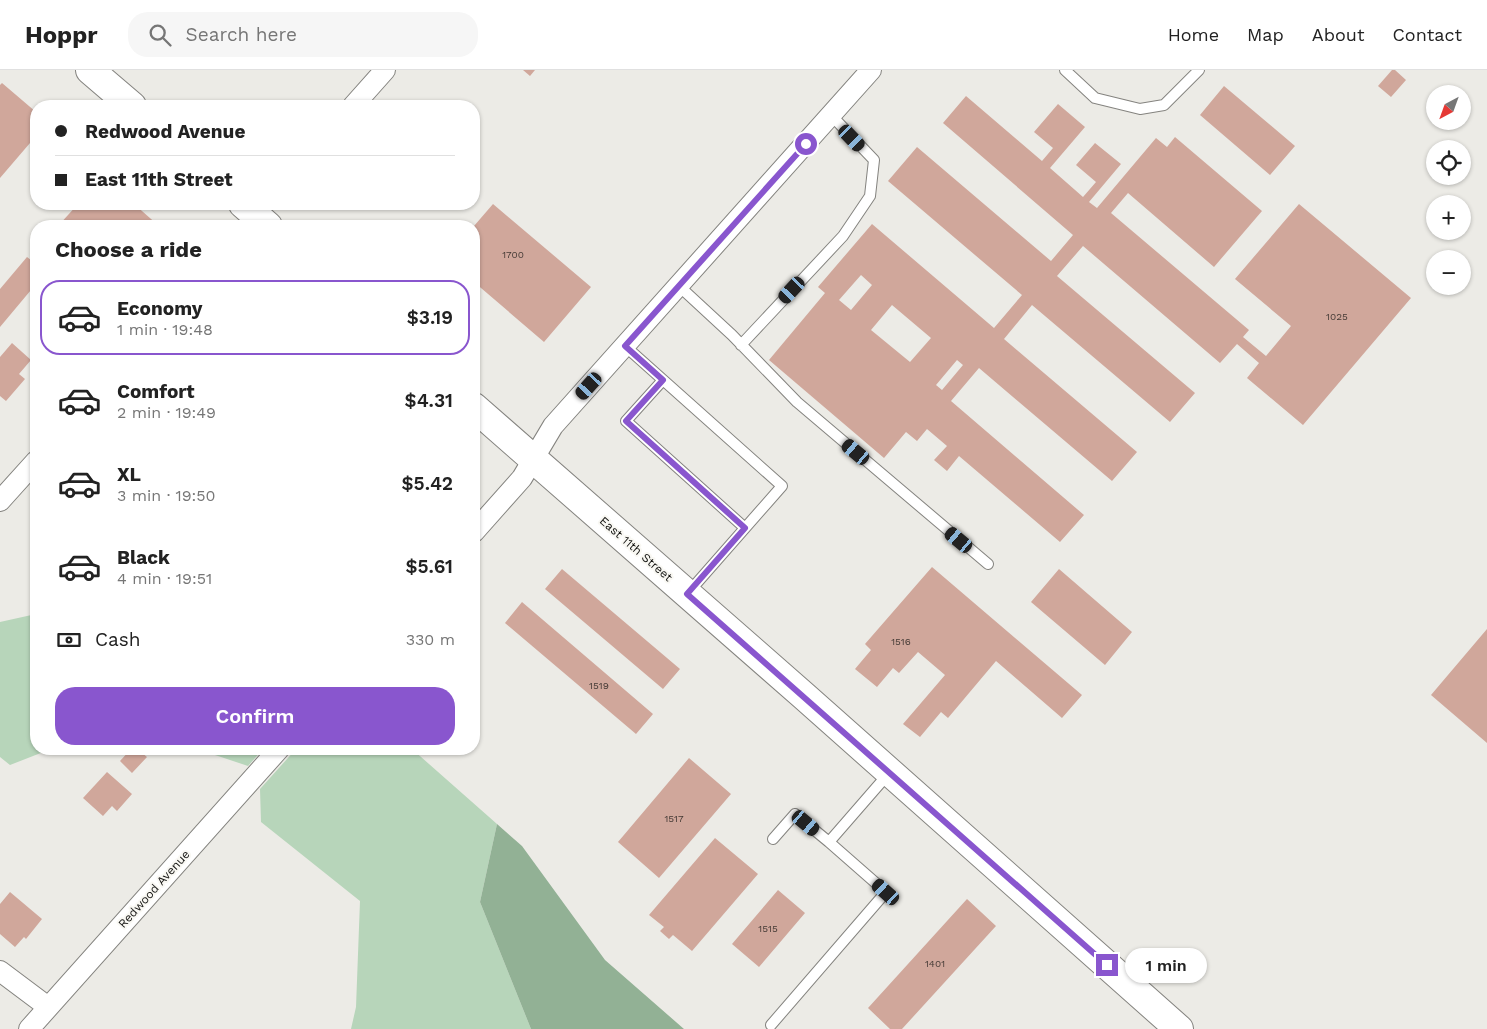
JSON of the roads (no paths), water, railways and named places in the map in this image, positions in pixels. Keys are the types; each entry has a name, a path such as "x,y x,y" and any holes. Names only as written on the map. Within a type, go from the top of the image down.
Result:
{"main road":[{"path":"90,70 125,100"},
{"name":"East 11th Street","path":"480,412 1179,1029"}],"street":[{"path":"358,100 385,70"},
{"path":"480,525 522,478 553,426 871,70"},
{"path":"0,501 30,468"},
{"name":"Redwood Avenue","path":"29,1029 274,755"},
{"path":"0,971 48,1008"}],"lane":[{"path":"1065,70 1096,98 1140,109 1164,105 1199,70"},
{"path":"741,345 843,236 870,196 874,160 831,115"},
{"path":"679,286 797,402 988,564"},
{"path":"625,346 782,486 687,594"},
{"path":"663,380 626,421 745,528"},
{"path":"829,842 890,773"},
{"path":"771,1025 886,892 795,814 773,839"}]}
